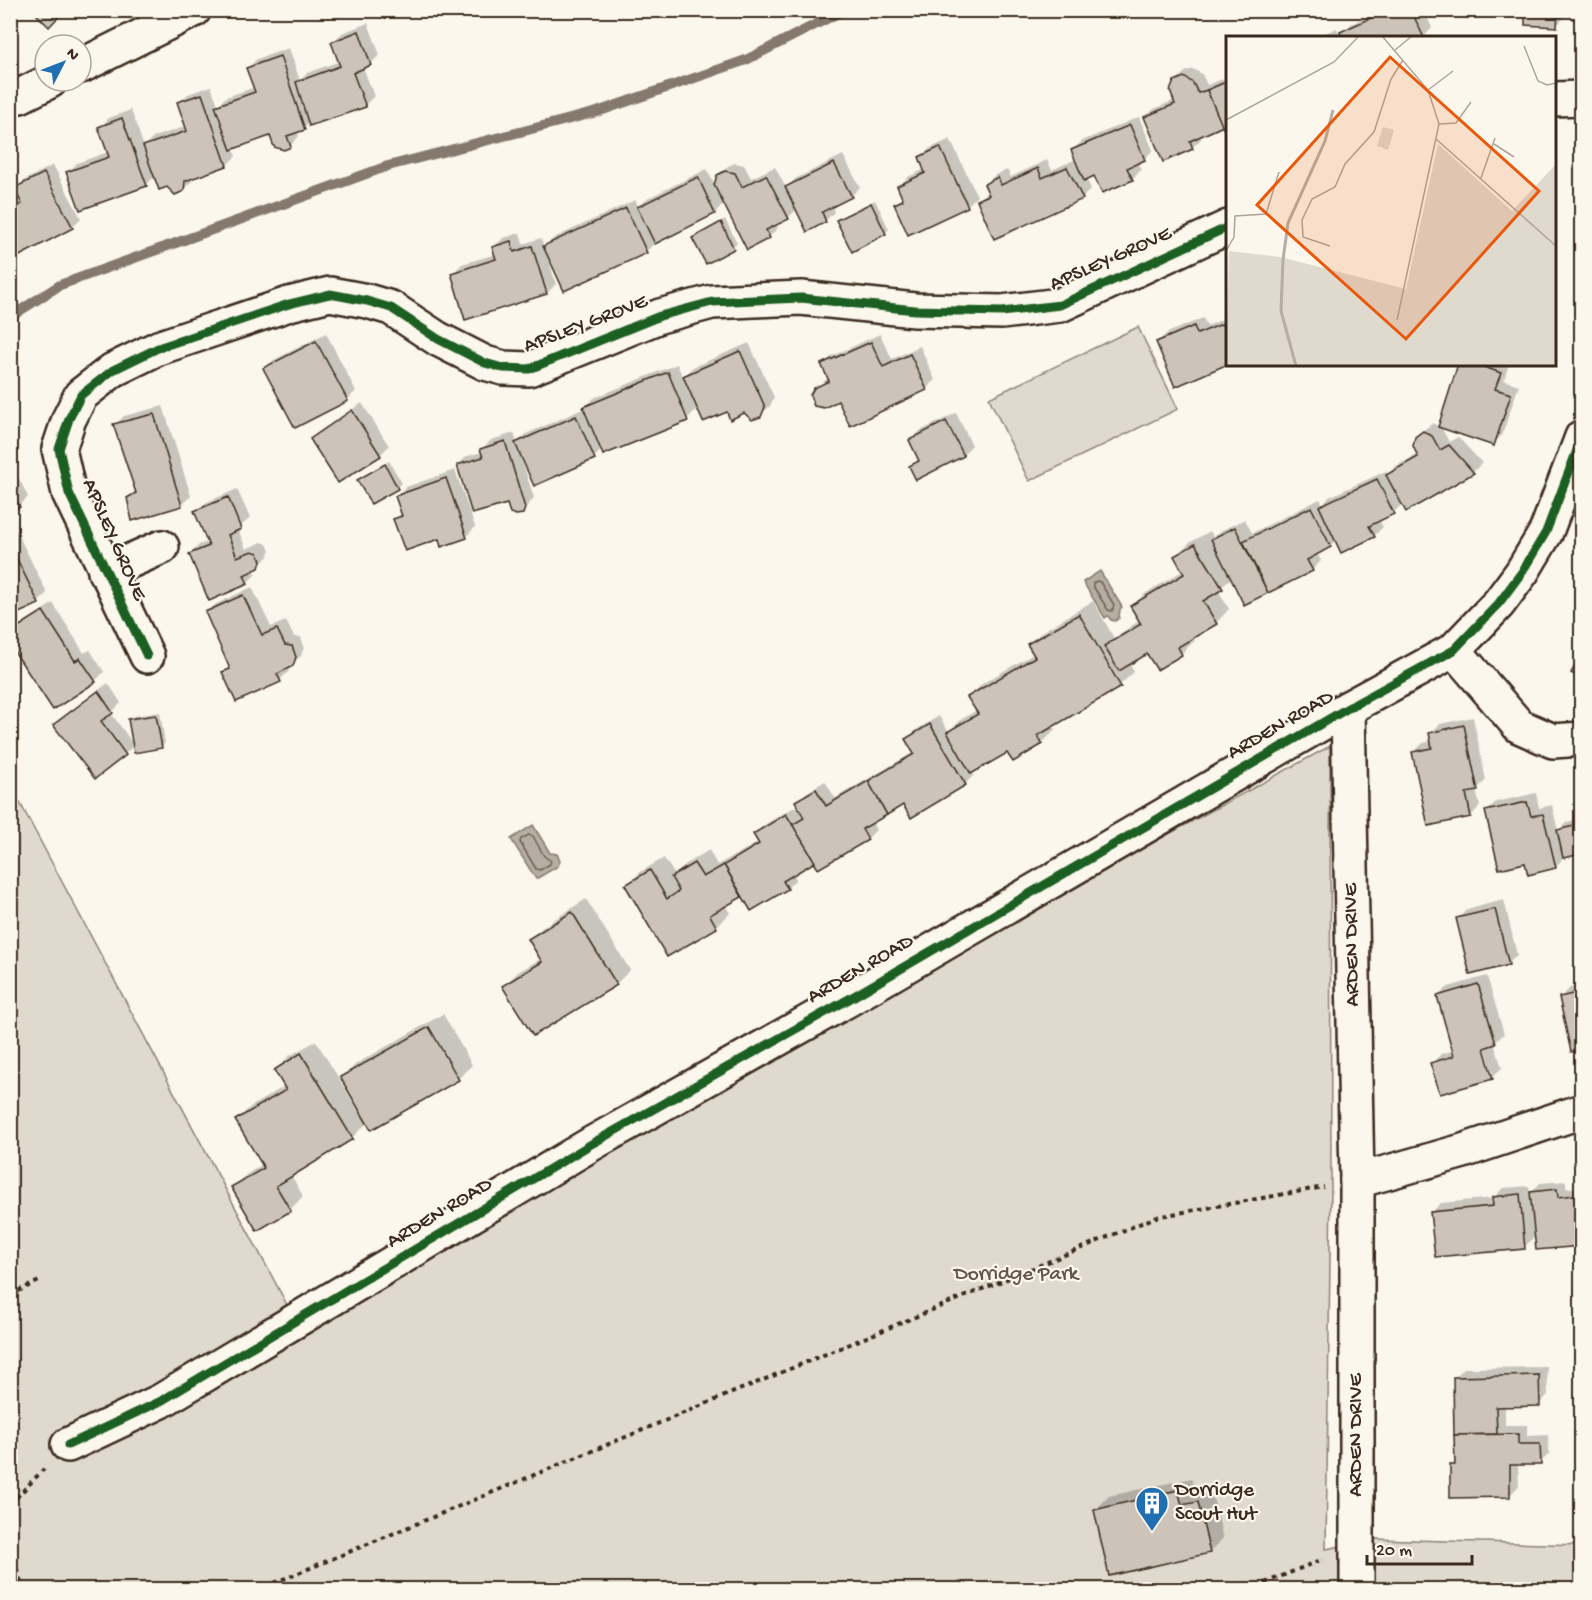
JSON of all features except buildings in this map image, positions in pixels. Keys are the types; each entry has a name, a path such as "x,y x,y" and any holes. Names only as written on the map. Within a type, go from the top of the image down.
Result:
{"street":[{"path":"93,60 194,10"},
{"path":"10,97 20,96 33,90"},
{"path":"1556,99 1581,98"},
{"name":"APSLEY GROVE","path":"147,656 69,493 58,449 81,395 113,370 158,348 289,304 330,294 391,308 438,339 485,363 503,368 529,369 660,316 712,302 801,298 915,310 1002,312 1060,305 1226,227"},
{"name":"ARDEN ROAD","path":"68,1445 160,1401 593,1143 849,999 1348,708 1454,650 1498,603 1528,562 1546,532 1581,437"},
{"name":"APSLEY GROVE","path":"105,572 162,547"},
{"path":"1454,650 1519,726 1553,741 1581,739"},
{"name":"ARDEN DRIVE","path":"1348,708 1357,1181 1358,1590"},
{"path":"1357,1181 1463,1151 1581,1111"}],"path":[{"path":"257,1590 1156,1217 1357,1181"},
{"path":"10,1295 39,1281"},
{"path":"10,1504 68,1445"},
{"path":"10,1543 23,1590"},
{"path":"1248,1590 1358,1545"}],"green space":[{"path":"1138,327 1178,409 1029,481 989,398"},
{"name":"Dorridge Park","path":"1330,746 1331,1187 1326,1549 1376,1539 1581,1545 1581,1589 11,1589 10,784 301,1334 855,1005"}],"water":[{"path":"1100,571 1122,607 1119,618 1115,621 1108,616 1105,618 1083,582"},
{"path":"533,825 550,853 557,854 560,861 558,866 536,879 511,839"}],"waterway":[{"path":"10,317 60,285 388,166 597,112 746,60 844,10"}],"cycle path":[{"path":"147,656 69,493 59,449 69,419 81,395 113,370 158,348 289,304 330,294 391,308 438,339 485,363 503,368 529,369 660,316 712,302 801,298 915,310 1002,312 1060,305 1226,228"},
{"path":"68,1445 161,1401 593,1143 849,999 1348,708 1454,650 1499,603 1522,572 1546,532 1582,437"}],"place":[{"name":"Dorridge Scout Hut","path":"1152,1532"}]}
